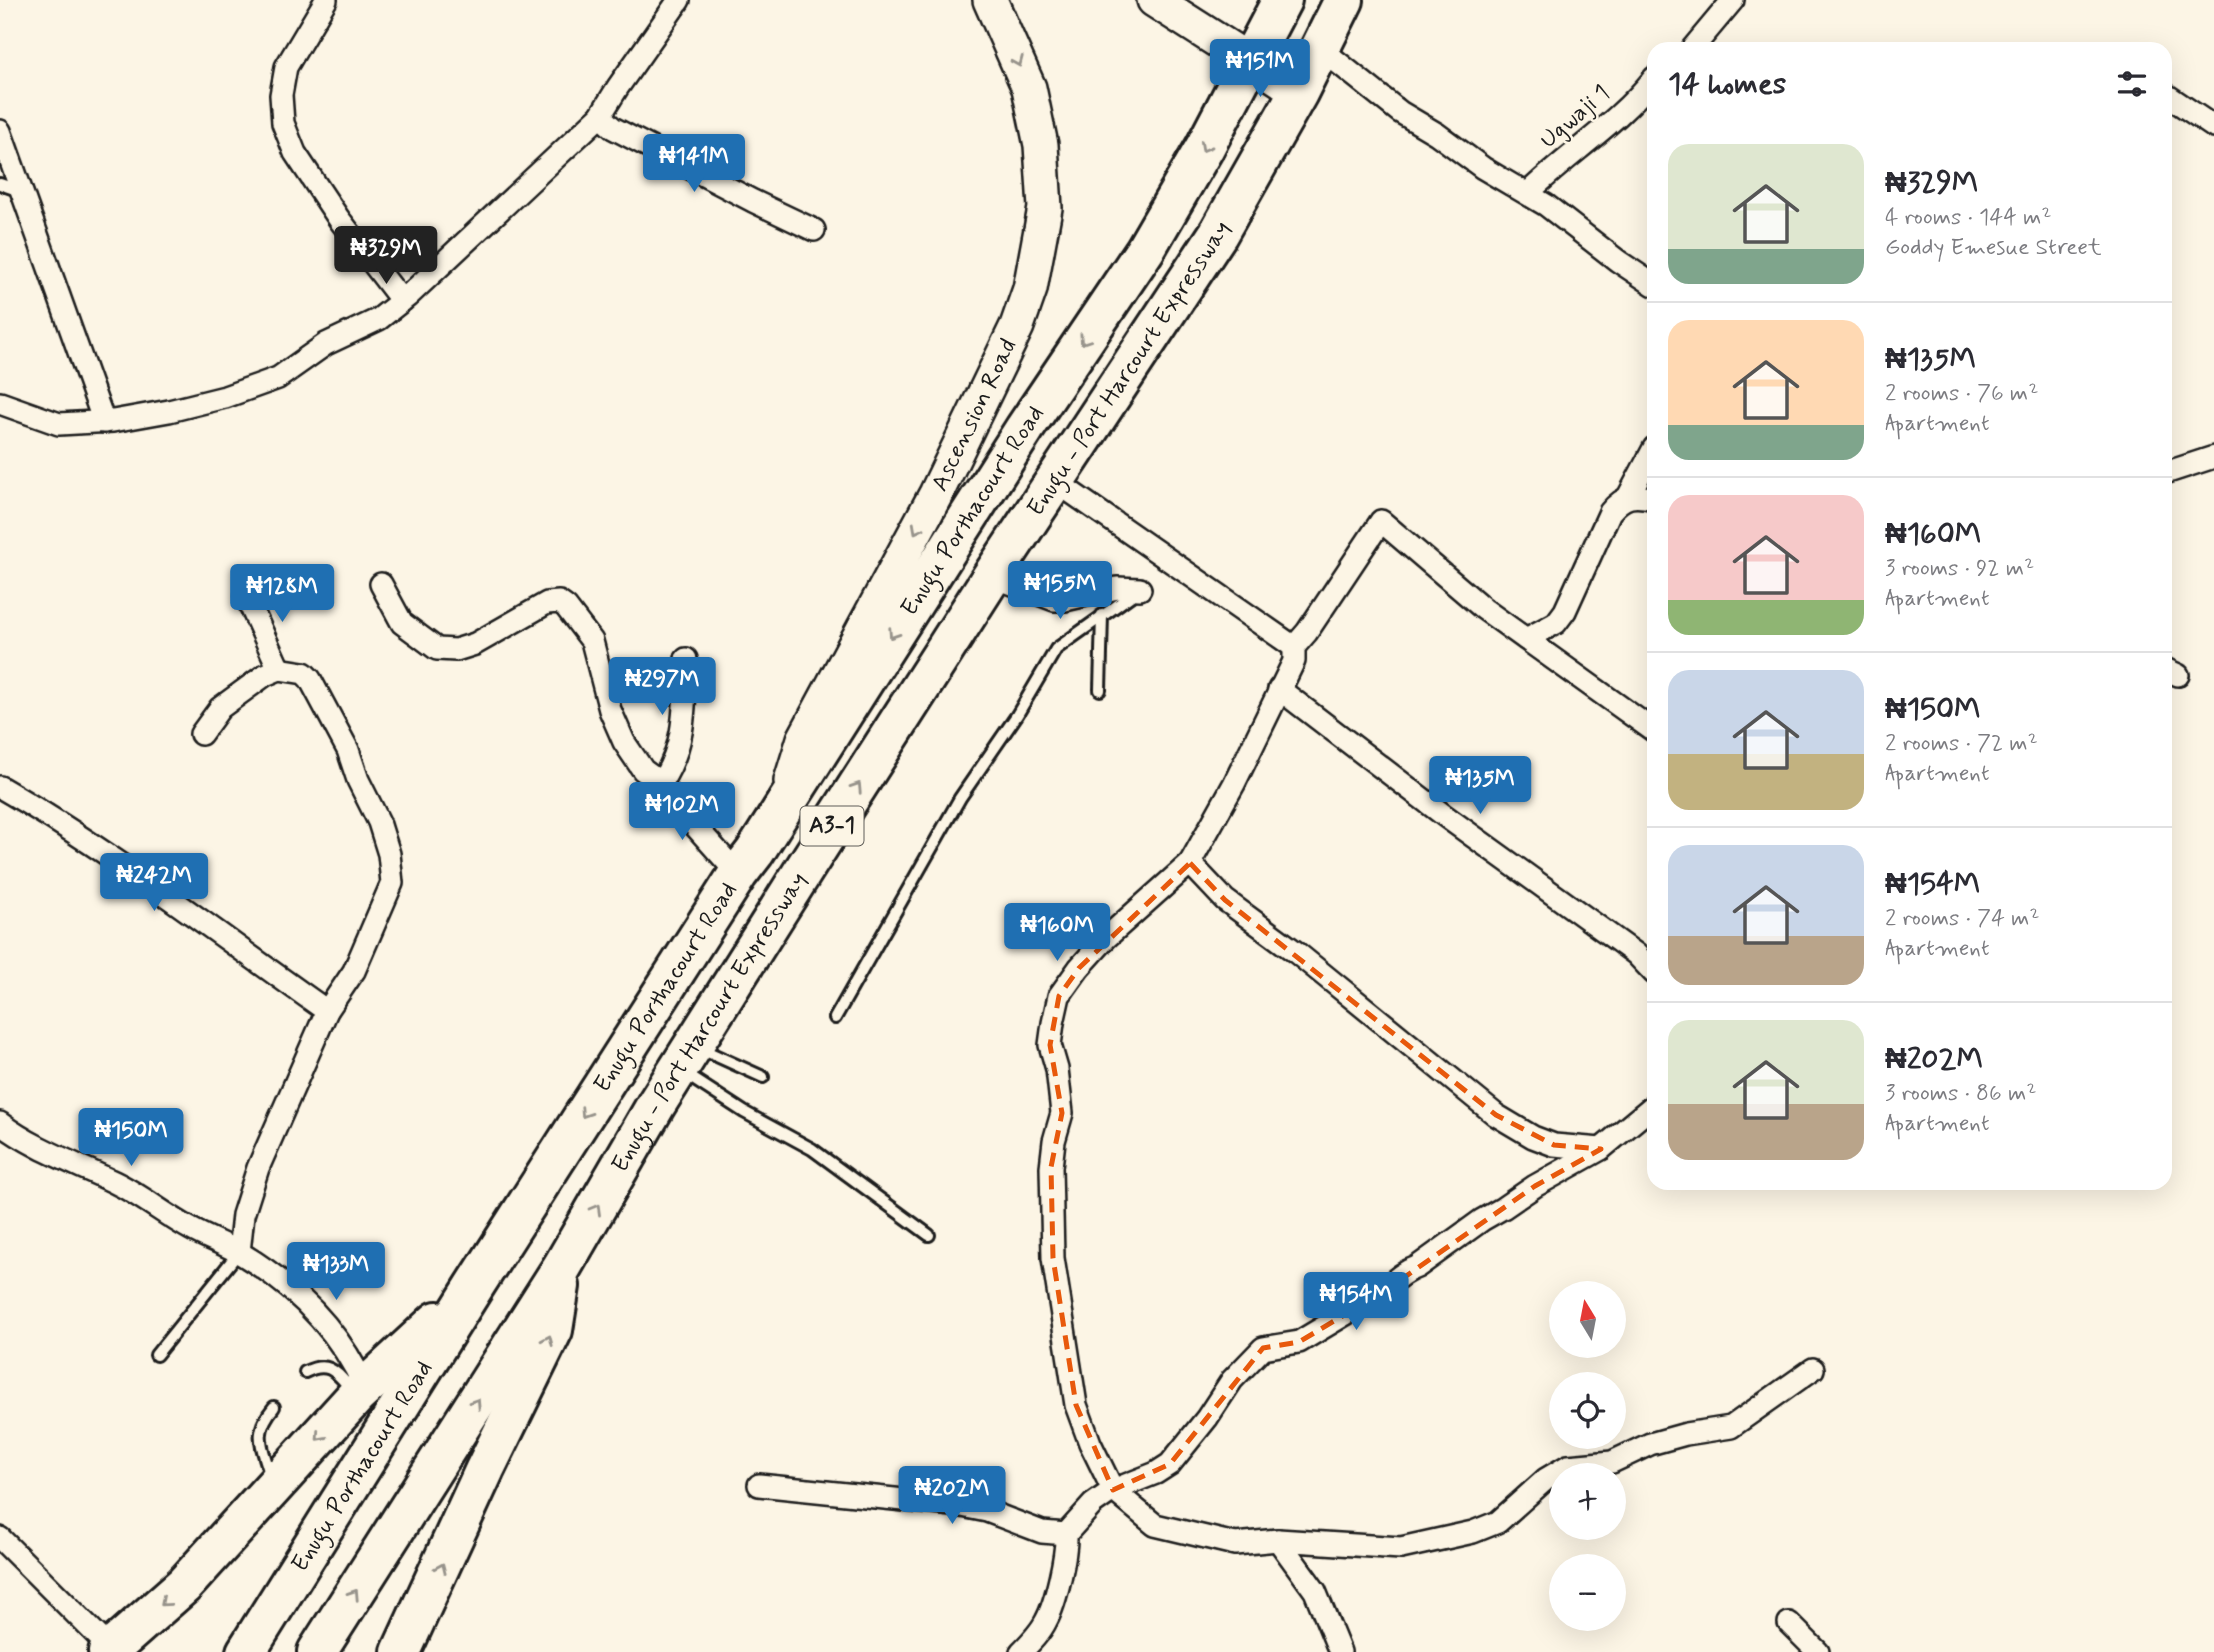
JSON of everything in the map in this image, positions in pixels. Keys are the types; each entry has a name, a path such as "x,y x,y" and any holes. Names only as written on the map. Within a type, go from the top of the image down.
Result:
{"highway":[{"name":"Enugu Porthacourt Road","path":"246,1652 474,1287 738,874 755,852 1025,428 1145,250 1205,147 1282,0"},
{"name":"Enugu - Port Harcourt Expressway","path":"317,1652 562,1267 686,1057 992,576 1219,234 1298,93 1344,0"},
{"path":"401,1652 485,1469 553,1330 562,1267"},
{"path":"110,1651 184,1585 361,1392 474,1287"}],"main road":[{"name":"Ascension Road","path":"782,807 804,739 936,495 1017,326 1030,289 1045,208 1041,145 1029,88 990,0"},
{"path":"1154,0 1251,62"}],"street":[{"path":"326,0 286,67 281,95 283,123 295,153 339,219 402,301"},
{"path":"0,403 59,424 104,422 181,408 225,397 278,378 326,344 370,325 402,301 600,116 679,0"},
{"path":"1698,42 1733,0"},
{"path":"1321,49 1400,112 1437,134 1483,169 1528,193 1647,280"},
{"path":"1251,62 1298,93"},
{"name":"Ugwaji 1","path":"1528,193 1606,127 1647,85"},
{"path":"2172,99 2214,127"},
{"path":"600,116 625,134 814,230"},
{"path":"0,131 104,422"},
{"path":"2172,471 2214,457"},
{"path":"1526,639 1556,623 1561,617 1582,577 1610,512 1619,501 1629,495 1647,461"},
{"path":"1055,481 1294,647"},
{"path":"1629,495 1647,498"},
{"path":"1647,727 1484,609 1381,521 1307,632 1294,647 1294,661 1234,784 1190,863 1106,938 1059,996 1050,1045 1057,1069 1062,1113 1054,1140 1051,1167 1053,1258 1076,1405 1090,1443 1125,1491 1155,1525 1235,1544 1278,1539 1391,1548 1473,1532 1498,1522 1546,1479 1568,1466 1612,1462 1650,1444 1686,1434 1731,1427 1813,1369"},
{"path":"992,576 1054,600 1117,588 1140,589"},
{"path":"381,584 402,623 438,649 456,650 475,644 547,603 559,602 566,607 592,641 610,710 624,742 643,770 661,783 679,808 738,874"},
{"path":"246,596 279,669"},
{"path":"661,783 672,765 683,727 686,659"},
{"path":"201,734 220,708 265,676 279,669 304,673 310,679 348,750 358,780 379,822 389,854 392,883 354,971 327,1011 254,1179 243,1214 239,1252"},
{"path":"1279,689 1445,816 1636,954 1647,966"},
{"path":"0,787 58,821 327,1011"},
{"path":"1190,863 1225,900 1297,953 1496,1115 1533,1138 1554,1145 1601,1149"},
{"path":"1021,1652 1046,1622 1067,1548 1066,1534 1093,1504 1125,1491 1170,1464 1208,1418 1233,1380 1263,1348 1299,1342 1386,1290 1406,1270 1417,1267 1535,1185 1601,1149 1647,1111"},
{"path":"0,1123 16,1135 115,1182 191,1229 239,1252 280,1281 325,1320 349,1354 361,1392"},
{"path":"759,1486 962,1506 994,1513 1042,1532 1066,1534"},
{"path":"0,1538 110,1651"},
{"path":"1278,1539 1315,1591 1340,1652"},
{"path":"1789,1623 1818,1652"}],"lane":[{"path":"0,184 23,192"},
{"path":"835,1018 960,798 1017,715 1056,649 1140,589"},
{"path":"1100,690 1101,615"},
{"path":"686,1057 763,1077"},
{"path":"686,1057 744,1112 812,1149 929,1235"},
{"path":"156,1355 239,1252"},
{"path":"305,1372 317,1366 335,1371 361,1392"},
{"path":"274,1407 262,1422 260,1434 274,1487"}],"highlighted area":[{"path":"1190,863 1225,900 1496,1115 1554,1145 1601,1149 1535,1186 1386,1290 1299,1342 1263,1348 1170,1464 1113,1490 1076,1405 1053,1258 1051,1167 1062,1113 1050,1045 1059,996 1079,968"}]}
